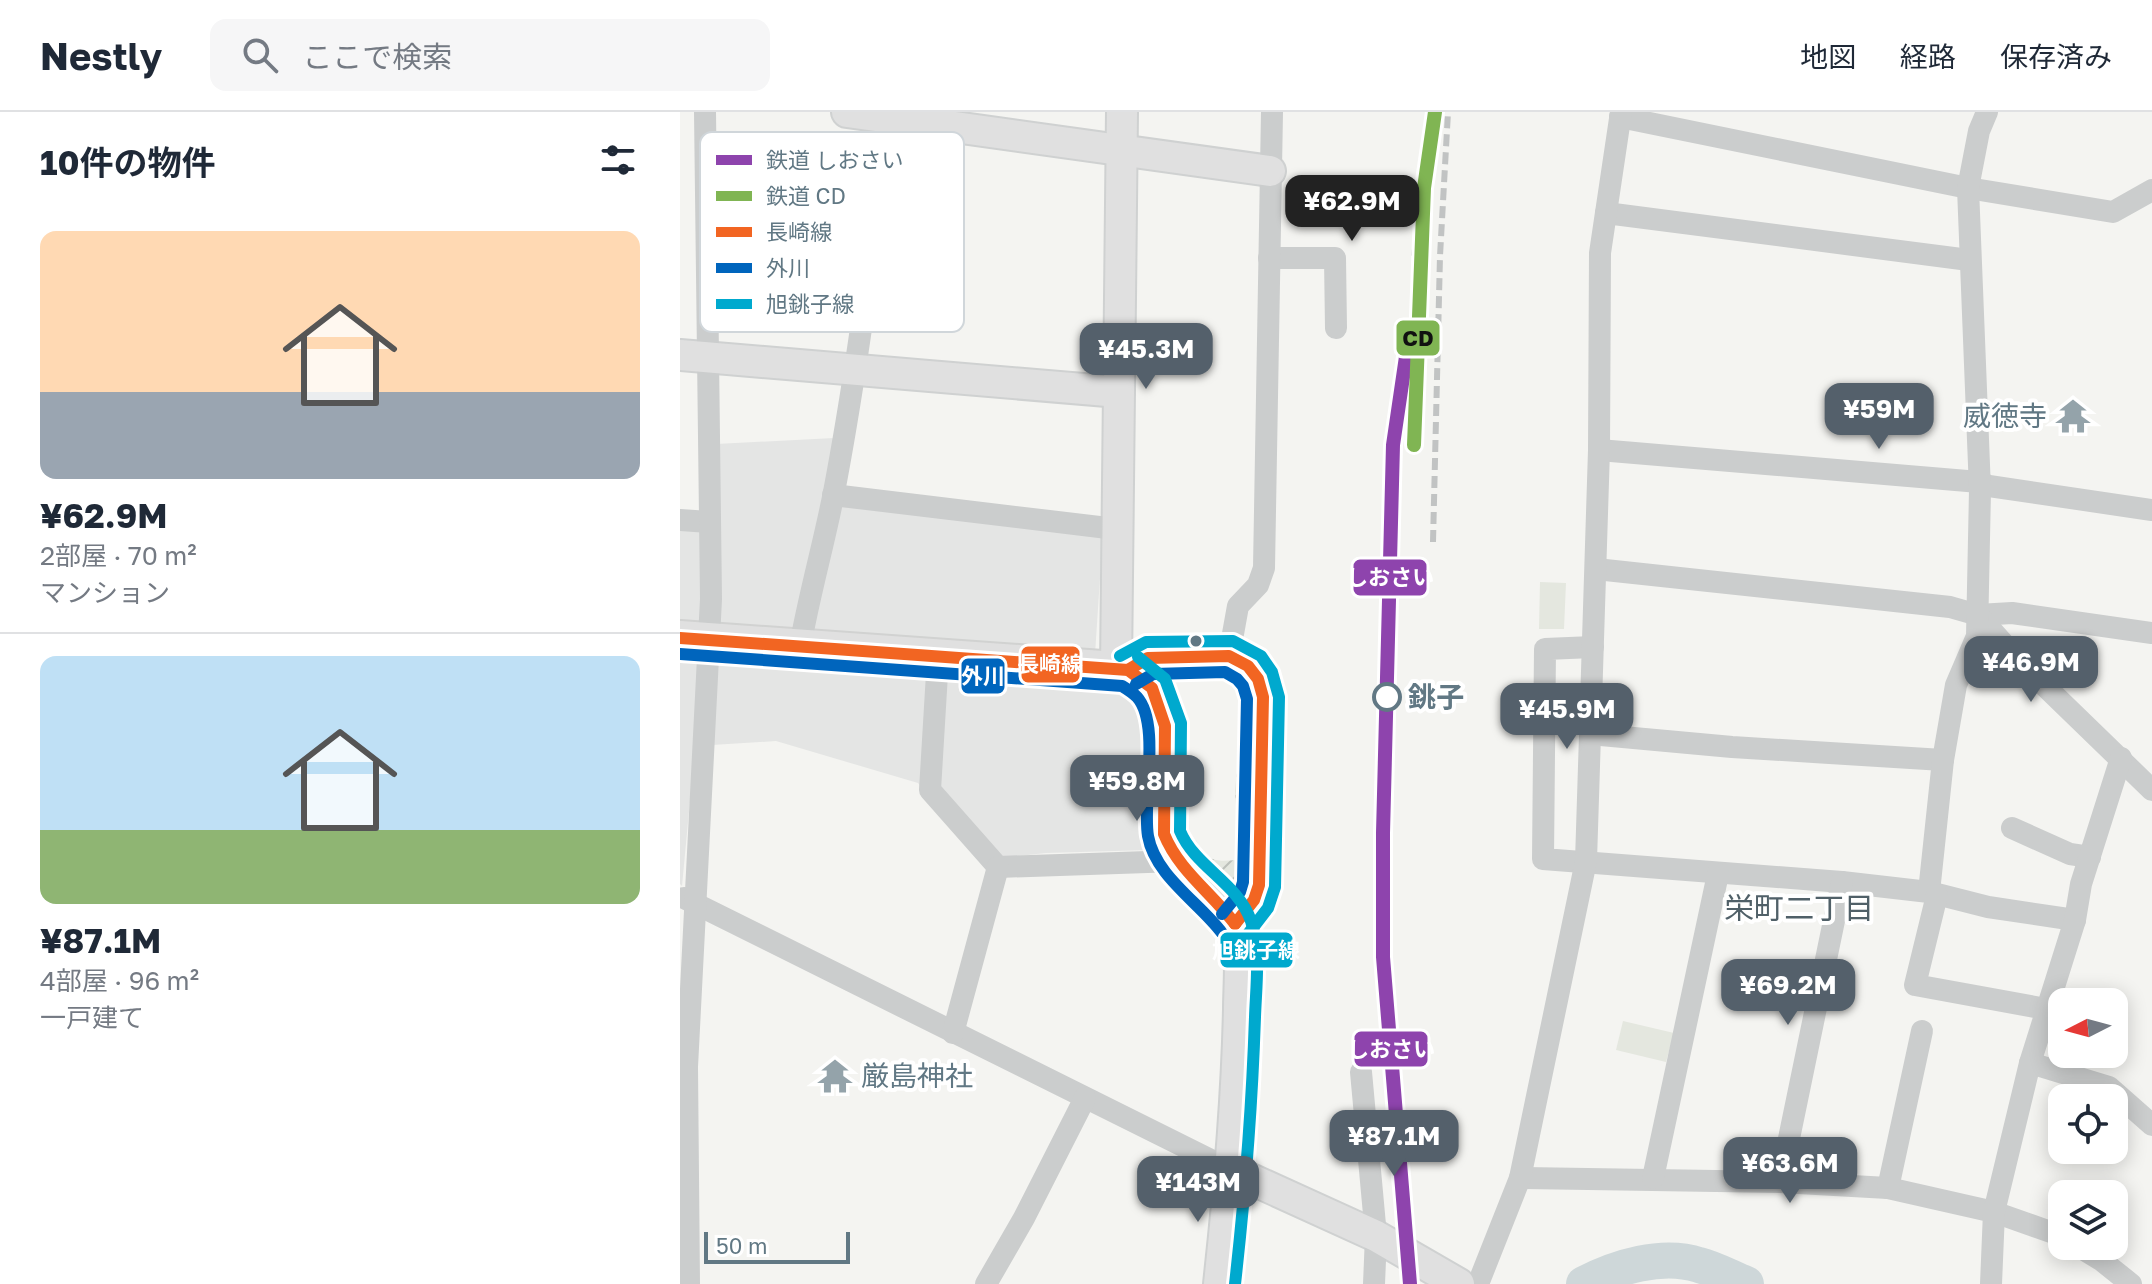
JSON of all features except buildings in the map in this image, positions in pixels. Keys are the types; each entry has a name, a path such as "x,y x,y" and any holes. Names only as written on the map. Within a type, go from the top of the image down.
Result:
{"main road":[{"path":"695,639 1122,670"}],"street":[{"path":"704,132 705,112"},
{"path":"847,112 891,115 1270,171"},
{"path":"1122,112 1116,529 1122,670"},
{"path":"1229,656 1238,606 1258,585 1264,568 1272,112"},
{"path":"1987,112 1979,131 1968,188 1979,482 1977,636 1956,685 1943,760 1933,894 1915,985 2046,1009"},
{"path":"1478,1284 1520,1178 1586,861 1599,450 1600,253 1621,114 1968,188 2113,212 2152,190"},
{"path":"1606,213 1969,260"},
{"path":"689,1284 683,1066 687,899 695,639 709,522 693,356 700,214"},
{"path":"1269,258 1335,258 1336,328"},
{"path":"800,647 806,607 833,495 860,332"},
{"path":"693,356 1119,392"},
{"path":"1599,450 1979,482 2152,510"},
{"path":"833,495 1116,529"},
{"path":"680,520 709,522"},
{"path":"1596,569 1950,607 1978,615 2012,613 2152,633"},
{"path":"1978,615 2020,662 2152,790"},
{"path":"1593,647 1545,649 1543,859 1842,882 1933,894 1988,907 2075,920"},
{"path":"1122,670 1148,658 1229,656 1248,666 1258,679 1263,697 1259,885 1254,900 1235,924"},
{"path":"938,657 930,790 998,867"},
{"path":"1122,670 1152,688 1163,717 1164,834 1167,847 1225,909 1235,924 1239,986 1231,1170 1219,1284"},
{"path":"1590,734 1732,747 1943,760"},
{"path":"1991,1284 1994,1212 2030,1063 2121,758"},
{"path":"2012,828 2070,854 2090,857"},
{"path":"998,867 1177,861"},
{"path":"953,1033 998,867"},
{"path":"1653,1178 1718,874"},
{"path":"1780,1182 1842,882"},
{"path":"687,899 1231,1170 1376,1236 1459,1284"},
{"path":"1888,1188 1922,1031"},
{"path":"2030,1063 2109,1087 2152,1125"},
{"path":"1361,1072 1376,1236 1374,1284"},
{"path":"986,1284 1024,1218 1085,1098"},
{"path":"1520,1178 1653,1178 1888,1188 1994,1212 2048,1231"},
{"path":"2101,1260 2131,1284"}],"shaded area":[{"path":"834,438 824,501 1103,532 1093,685 1132,695 1142,711 1146,726 1149,850 1046,853 981,860 918,783 776,741 712,745 694,758 682,886 680,884 680,526 714,529 716,444"},
{"path":"1540,582 1566,583 1564,629 1539,629"},
{"path":"1245,737 1250,756 1250,782 1247,831 1243,838 1238,834 1235,791 1240,739"},
{"path":"1187,840 1196,840 1205,854 1216,860 1246,859 1248,871 1242,882 1225,886 1197,860"},
{"path":"1623,1021 1674,1033 1666,1062 1616,1050"}],"waterway":[{"path":"1584,1284 1625,1267 1655,1261 1685,1262 1705,1267 1746,1284"}],"railway":[{"path":"1433,542 1440,256 1448,112"},
{"path":"1414,256 1424,188"}],"rail line":[{"name":"CD","path":"1414,445 1424,188 1435,112"},
{"name":"しおさい","path":"1408,343 1393,445 1383,833 1383,957 1410,1284"}],"transit line":[{"name":"長崎線","path":"680,638 1128,670 1152,688 1165,726 1164,834 1187,871 1235,924"},
{"name":"旭銚子線","path":"1120,656 1146,642 1233,641 1261,656 1272,672 1279,697 1275,887 1268,908 1248,934"},
{"name":"外川","path":"680,654 1122,686 1137,697 1148,725 1147,821 1152,850 1159,864 1179,888 1222,933"},
{"name":"長崎線","path":"1128,670 1148,658 1229,656 1248,666 1258,679 1263,697 1259,885 1254,900 1235,924"},
{"name":"旭銚子線","path":"1138,657 1165,679 1181,723 1180,831 1196,855 1237,896 1251,921 1256,944 1250,1118 1235,1284"},
{"name":"外川","path":"1136,684 1153,674 1225,672 1243,686 1247,699 1243,882 1240,892 1222,914"}],"place":[{"name":"威徳寺","path":"2073,416"},
{"name":"銚子","path":"1387,697"},
{"name":"厳島神社","path":"835,1076"}],"district":[{"name":"栄町二丁目","path":"1799,909"}]}
